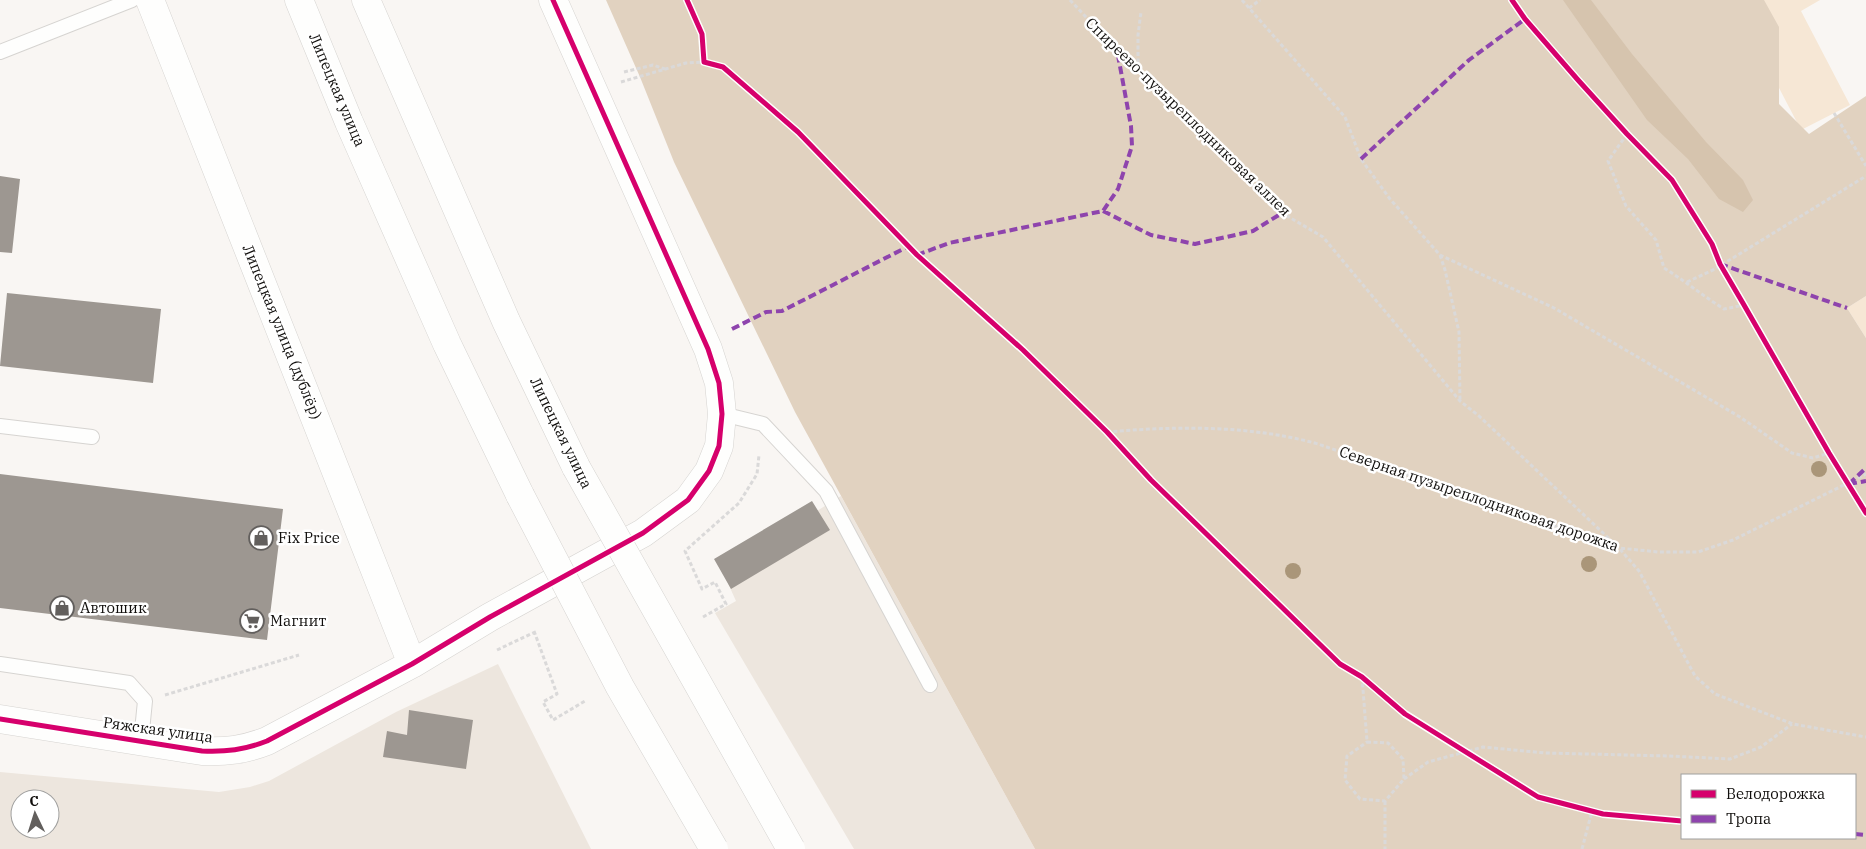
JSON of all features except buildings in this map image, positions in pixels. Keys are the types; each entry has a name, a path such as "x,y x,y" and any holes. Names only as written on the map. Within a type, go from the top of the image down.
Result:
{"street":[{"name":"Липецкая улица (дублёр)","path":"150,0 412,664"},
{"name":"Липецкая улица","path":"299,0 349,122 447,344 520,495 620,687 714,849"},
{"name":"Липецкая улица","path":"366,0 506,321 576,467 791,849"},
{"name":"Ряжская улица","path":"0,719 202,751 224,752 246,749 267,741 412,664 490,617 643,533 688,500 709,471 720,446 722,414 719,383 708,349 596,93 553,0"}],"lane":[{"path":"0,52 132,0"},
{"path":"722,414 763,424 826,492 930,686"},
{"path":"0,426 92,437"},
{"path":"0,664 129,683 145,701 141,741"}],"path":[{"path":"1242,0 1345,117 1361,159 1390,200 1440,254 1554,308 1740,417 1792,453 1813,458 1829,453"},
{"path":"1249,8 1260,0"},
{"path":"1138,69 1138,35 1141,12"},
{"path":"596,93 627,79 686,63 704,62"},
{"path":"624,72 654,65 666,69"},
{"path":"1834,113 1866,166"},
{"path":"1627,134 1608,161 1626,206 1656,240 1664,268 1724,309 1744,306"},
{"path":"1687,282 1715,269 1720,264 1866,176"},
{"path":"1440,254 1460,332 1460,401"},
{"path":"703,617 726,604 715,582 702,588 685,552 740,503 757,474 763,424"},
{"path":"535,632 557,694 543,702 553,720 585,701"},
{"path":"145,701 299,655"},
{"path":"1362,677 1367,742"},
{"path":"1386,849 1385,801 1404,779 1428,762 1465,750 1484,747 1546,753 1730,759 1762,746 1793,724"},
{"path":"1385,801 1360,799 1344,780 1347,756 1367,742 1388,743 1402,759 1404,779"},
{"path":"1582,849 1592,811"}],"shaded area":[{"path":"606,0 1764,0 1779,27 1779,104 1809,134 1866,96 1866,296 1847,308 1866,338 1866,849 1035,849 795,412 674,162 640,77"},
{"path":"1563,0 1591,0 1632,54 1706,142 1743,180 1753,200 1743,212 1719,199 1688,159 1647,120"},
{"path":"1733,0 1820,0 1801,11 1850,105 1801,130"},
{"path":"1866,296 1866,338 1847,308"},
{"path":"841,496 1035,849 854,849 715,613 736,601 722,570"},
{"path":"498,664 591,849 0,849 0,772 219,792 250,787 269,781 396,712"}],"marked path":[{"path":"1361,159 1469,60 1525,19"},
{"path":"917,255 949,243 1103,211 1118,189 1132,146 1131,126 1117,50"},
{"path":"1103,211 1151,235 1195,244 1253,231 1282,213"},
{"path":"732,329 766,312 782,311 909,246"},
{"path":"1720,264 1847,308"},
{"path":"1849,484 1866,468"},
{"path":"1849,484 1866,481"},
{"path":"1856,834 1866,835"}],"cycle path":[{"path":"0,719 202,751 235,750 259,744 412,664 490,617 643,533 688,500 709,471 719,446 722,414 719,383 708,349 553,0"},
{"path":"687,0 702,34 704,62 723,67 798,132 917,255 1023,350 1107,432 1151,480 1340,664 1362,677 1405,714 1538,797 1603,814 1681,821"},
{"path":"1512,0 1525,19 1578,80 1672,180 1712,244 1720,264 1829,453 1866,513"}],"place":[{"name":"Fix Price","path":"261,538"},
{"name":"Автошик","path":"62,608"},
{"name":"Магнит","path":"252,621"}]}
